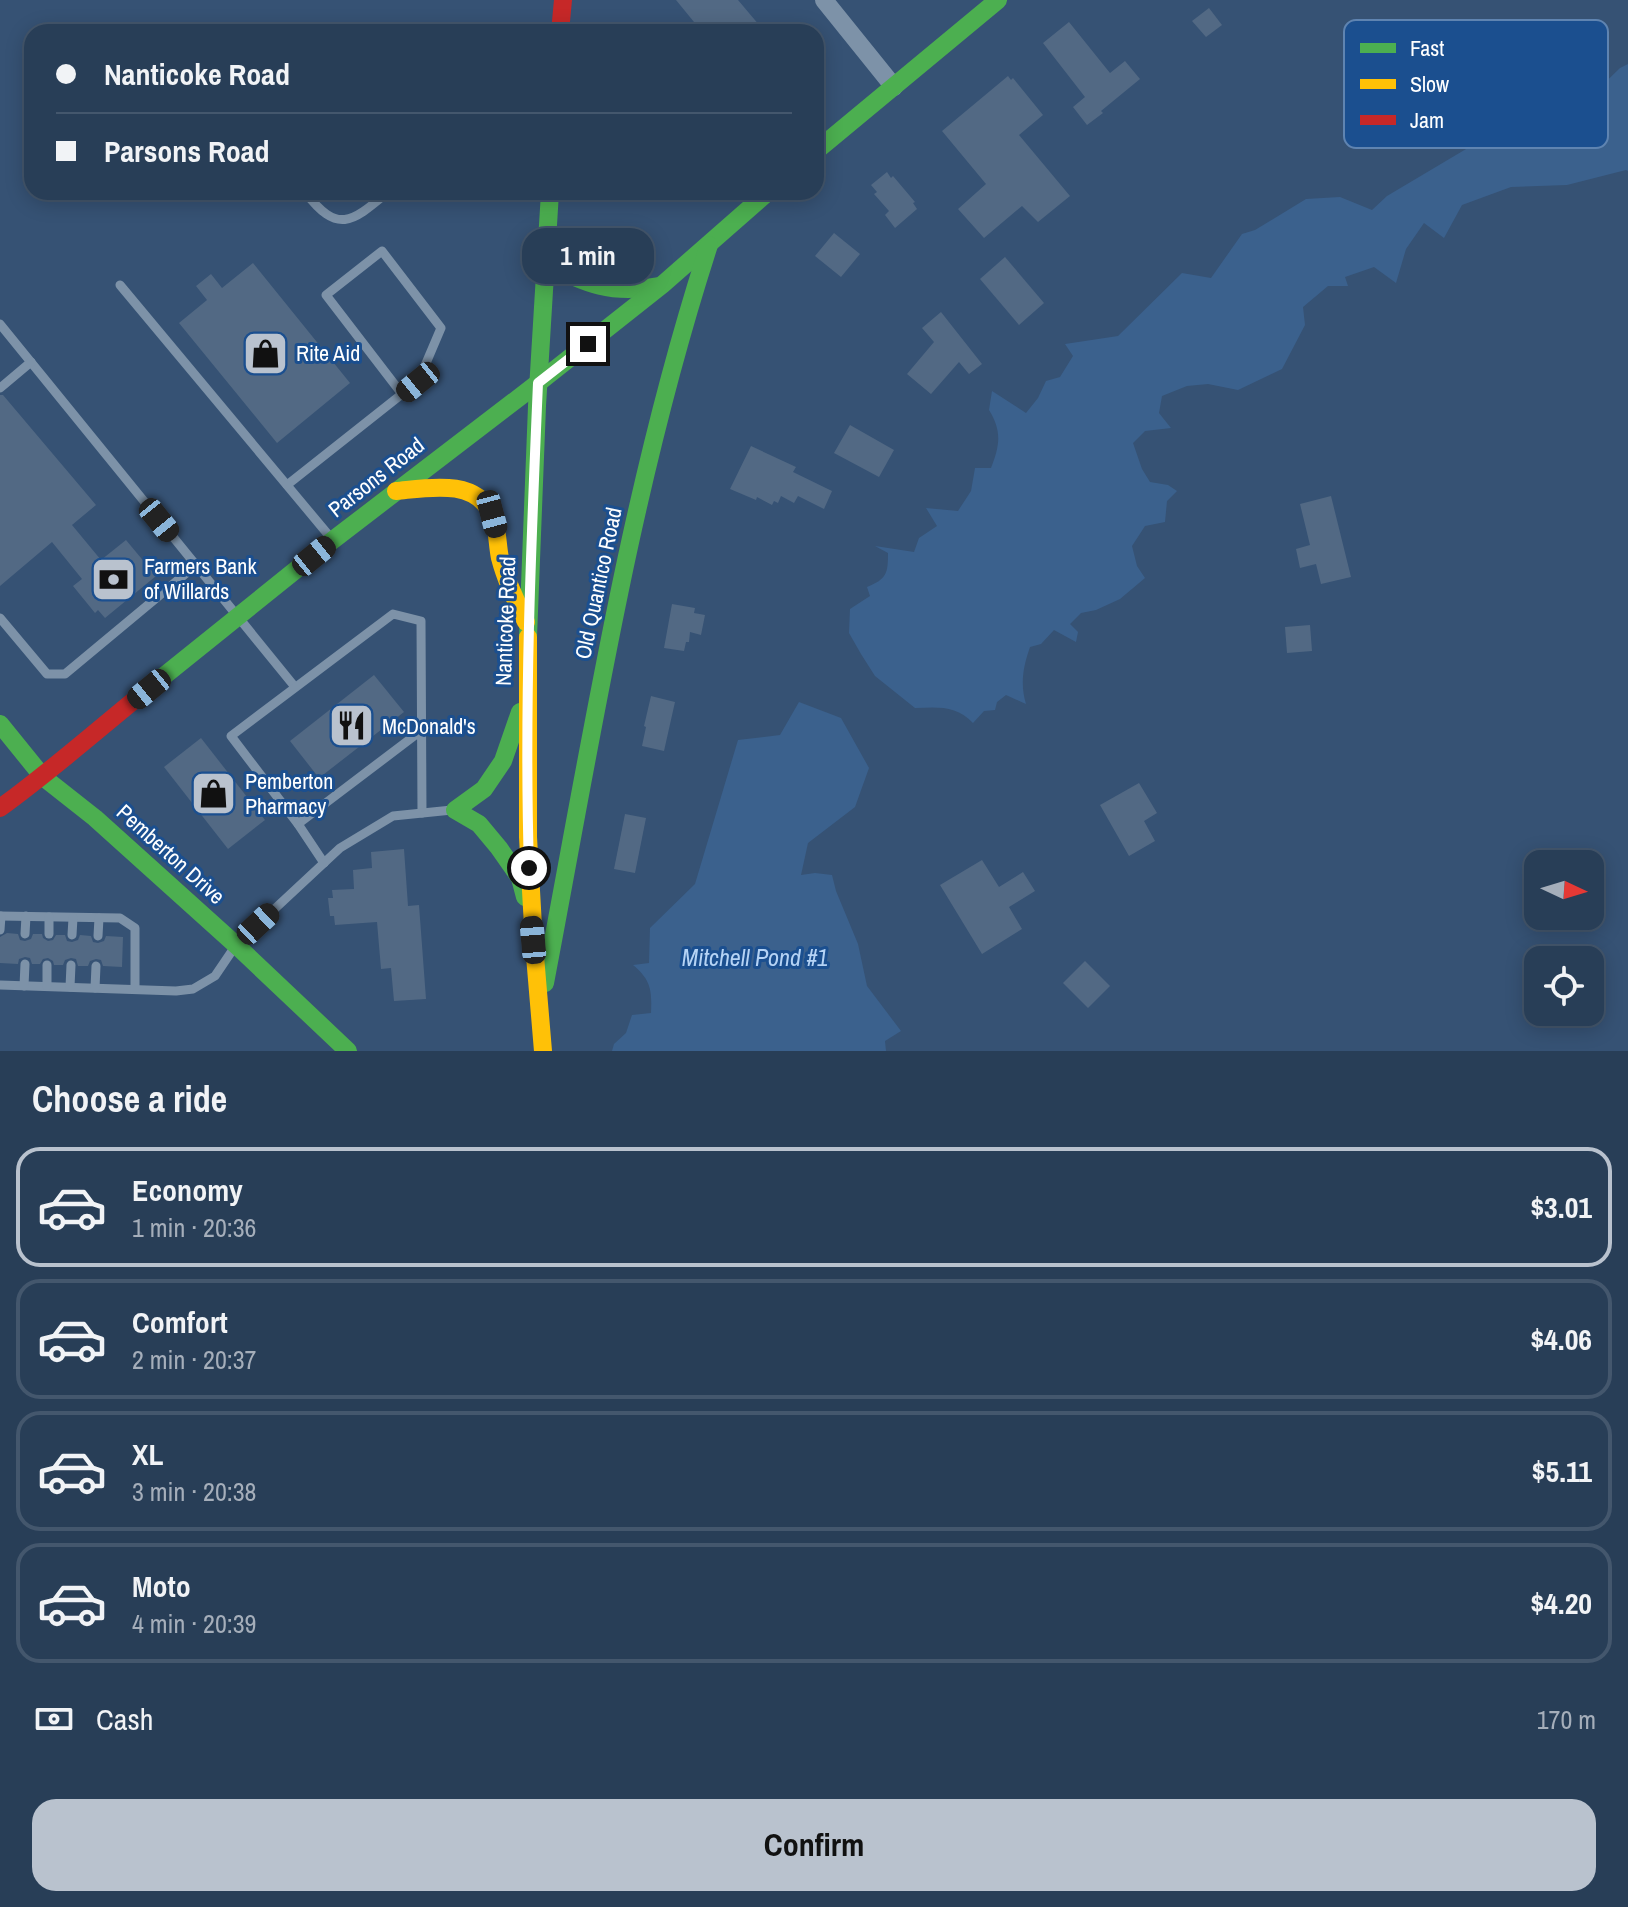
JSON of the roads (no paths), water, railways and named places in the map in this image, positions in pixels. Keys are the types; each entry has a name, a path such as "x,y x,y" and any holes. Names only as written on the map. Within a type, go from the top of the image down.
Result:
{"street":[{"path":"561,24 563,0"},
{"path":"824,0 894,87"},
{"path":"824,144 998,0"},
{"name":"Nanticoke Road","path":"543,1051 531,915 526,792 538,383 549,200"},
{"name":"Old Quantico Road","path":"539,1014 601,682 655,432 688,306 709,245 759,200"},
{"name":"Parsons Road","path":"0,808 43,777 82,742 333,540 538,383 709,245"},
{"path":"545,263 584,282 609,289 636,291 662,285"},
{"path":"396,491 448,488 481,497 492,514 500,559 529,630"},
{"path":"527,693 503,761 484,789 455,810 479,824 499,848 520,878 531,915"},
{"name":"Pemberton Drive","path":"0,724 43,777 95,818 348,1051"}],"lane":[{"path":"311,200 322,213 341,219 360,215 378,200"},
{"path":"287,485 418,382 441,328 382,251 326,295 402,394"},
{"path":"120,285 333,540"},
{"path":"0,324 295,687"},
{"path":"0,388 31,362"},
{"path":"0,618 47,674 65,674 196,565"},
{"path":"324,863 231,736 393,614 421,621 422,813"},
{"path":"298,824 422,730"},
{"path":"0,985 193,989 215,976 236,945 340,848 393,816 455,810"},
{"path":"0,930 0,916 120,918 135,928 135,989"},
{"path":"25,934 26,916"},
{"path":"49,917 49,934"},
{"path":"72,935 73,918"},
{"path":"98,936 99,918"},
{"path":"24,986 25,964"},
{"path":"47,965 47,986"},
{"path":"70,987 71,965"},
{"path":"95,988 96,966"}],"water":[{"path":"1628,64 1628,171 1567,185 1511,187 1462,205 1444,238 1424,223 1406,249 1396,283 1374,267 1345,277 1348,286 1328,286 1303,307 1305,325 1282,369 1238,390 1208,384 1187,386 1162,396 1159,413 1171,428 1145,431 1133,443 1150,482 1168,485 1177,491 1167,501 1165,522 1145,526 1132,546 1137,566 1145,578 1120,599 1081,613 1070,624 1078,632 1076,642 1054,630 1041,644 1030,647 1023,676 1026,704 1006,695 997,702 995,710 984,711 973,723 953,710 915,708 875,676 849,633 850,609 870,596 867,587 879,581 887,570 888,553 875,546 914,552 919,538 937,526 926,508 958,511 971,491 975,468 991,468 998,438 989,410 992,391 1026,413 1046,381 1060,377 1073,356 1065,344 1118,336 1182,273 1211,278 1242,234 1255,230 1306,199 1340,197 1372,210 1387,196 1468,148 1608,148 1608,80"},
{"name":"Mitchell Pond #1","path":"799,702 841,718 869,768 855,807 808,843 801,875 832,875 858,944 867,986 901,1031 885,1041 886,1051 612,1051 614,1044 626,1033 632,1015 651,1013 649,986 633,965 649,963 650,928 695,884 738,740 780,735"}],"place":[{"name":"Rite Aid","path":"265,353"},
{"name":"Farmers Bank of Willards","path":"113,579"},
{"name":"McDonald's","path":"351,726"},
{"name":"Pemberton Pharmacy","path":"214,794"}]}
